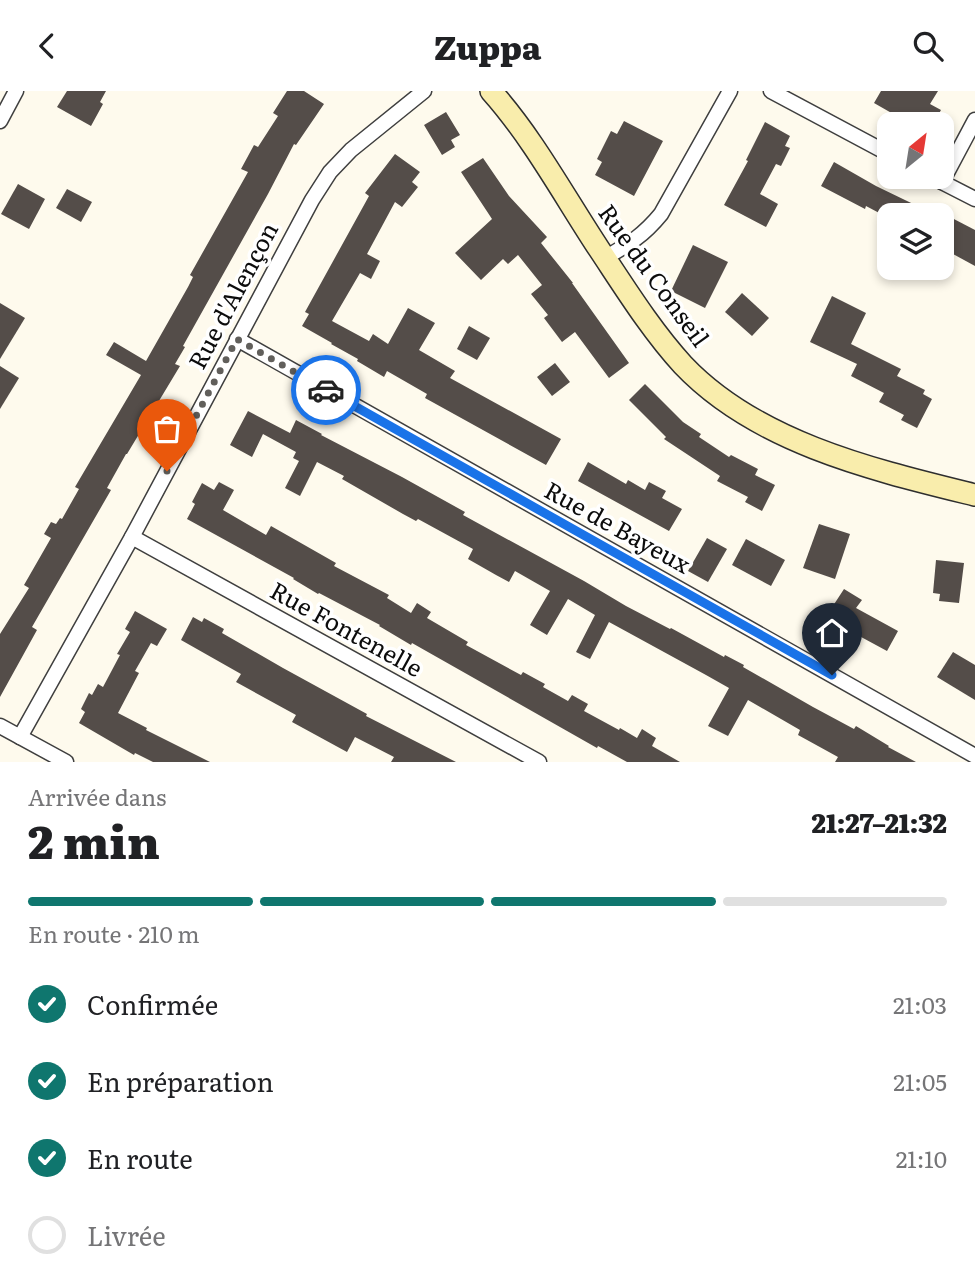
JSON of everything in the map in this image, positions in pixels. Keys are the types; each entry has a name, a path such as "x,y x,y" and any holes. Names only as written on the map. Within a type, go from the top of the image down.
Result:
{"street":[{"path":"0,121 16,91"},
{"name":"Rue d'Alençon","path":"20,737 132,537 312,199 330,172 351,150 424,91"},
{"name":"Rue du Conseil","path":"491,91 535,149 605,258 661,338 684,365 711,389 734,407 794,440 871,468 975,495"},
{"path":"605,258 648,230 661,214 730,91"},
{"path":"771,91 877,148"},
{"path":"954,153 975,120"},
{"path":"954,188 975,199"},
{"name":"Rue de Bayeux","path":"237,339 975,756"},
{"name":"Rue Fontenelle","path":"132,537 539,762"},
{"path":"0,726 66,762"}],"building":[{"path":"67,91 106,91 100,102 103,104 91,126 57,107"},
{"path":"287,91 304,91 324,104 296,145 294,144 183,346 185,347 175,364 180,366 107,488 111,490 32,627 37,630 0,697 0,634 29,588 24,585 51,538 44,534 51,522 56,524 62,519 79,489 75,487 141,375 106,355 114,342 146,361 188,287 193,277 190,275 248,172 241,169 254,145 258,147 278,116 273,113"},
{"path":"881,91 938,91 930,104 941,110 890,112 874,103"},
{"path":"446,112 460,135 451,140 455,147 442,155 424,125"},
{"path":"624,121 663,141 634,196 595,175 602,162 597,159 611,131 617,134"},
{"path":"765,122 790,136 785,146 790,148 781,166 776,164 760,194 778,204 766,227 724,205"},
{"path":"395,154 420,172 412,182 418,187 402,207 395,202 367,254 380,261 371,279 360,273 332,321 369,341 373,334 388,344 408,308 435,323 419,350 455,371 450,378 561,439 546,465 425,398 427,394 387,371 384,377 302,326 309,314 305,312 369,196 365,193"},
{"path":"483,158 509,196 547,237 541,243 573,283 629,363 609,378 575,332 562,342 544,318 548,315 531,294 542,285 518,255 508,264 503,259 481,280 455,253 492,219 461,172"},
{"path":"834,162 877,186 877,189 911,203 877,203 877,212 866,206 865,209 821,186"},
{"path":"18,184 45,199 29,229 1,214"},
{"path":"67,189 92,202 81,222 56,208"},
{"path":"954,219 975,230 975,266 954,255"},
{"path":"693,245 728,262 705,308 671,291"},
{"path":"742,293 769,318 752,336 725,312"},
{"path":"832,296 866,313 851,344 901,369 897,376 925,390 923,394 932,399 917,428 901,420 904,415 879,402 884,393 851,376 857,364 810,342"},
{"path":"0,303 25,318 0,359"},
{"path":"469,326 490,338 477,360 457,349"},
{"path":"555,363 570,382 552,396 537,377"},
{"path":"0,366 19,378 0,409"},
{"path":"645,384 683,422 701,434 699,437 729,457 731,455 758,469 755,475 775,485 762,511 745,502 748,497 717,481 720,476 664,439 666,437 629,400"},
{"path":"248,411 290,433 296,420 465,512 463,515 626,606 744,665 743,667 813,707 854,729 856,726 916,762 835,762 838,757 798,735 800,730 748,700 728,736 708,726 729,688 609,622 590,659 576,652 595,615 568,599 547,635 530,625 550,591 515,571 509,582 496,575 468,559 473,549 418,519 416,521 403,514 317,462 300,496 285,488 299,461 293,458 296,452 263,434 252,457 230,445"},
{"path":"588,462 626,484 628,480 645,490 649,482 666,491 662,498 682,509 669,531 578,481"},
{"path":"219,482 234,490 223,510 266,535 271,526 336,563 334,566 389,595 387,598 411,613 417,603 431,612 427,618 468,642 466,645 521,675 523,672 545,684 543,687 568,701 572,695 588,704 584,711 619,730 620,728 637,738 642,729 656,738 652,746 680,762 627,762 598,746 597,748 187,519 202,483 214,490"},
{"path":"819,524 850,534 835,579 803,568"},
{"path":"707,538 727,549 708,582 688,571"},
{"path":"746,539 785,560 771,586 732,565"},
{"path":"936,560 964,563 959,603 939,601 940,594 933,593"},
{"path":"844,589 862,600 856,608 898,631 887,651 850,631 853,627 829,612"},
{"path":"135,611 167,629 157,646 151,643 135,671 139,673 118,713 210,762 153,762 135,753 134,755 79,723 85,712 81,709 89,693 92,695 98,684 103,687 120,655 117,654 130,632 125,629"},
{"path":"193,617 202,622 204,618 224,629 222,633 367,714 366,716 456,762 391,762 394,757 355,737 347,752 292,722 296,715 236,682 241,674 181,640"},
{"path":"953,652 975,665 975,700 937,677"}],"way so far":[{"path":"167,471 237,339 326,390"}],"route":[{"path":"326,390 832,675"}]}
